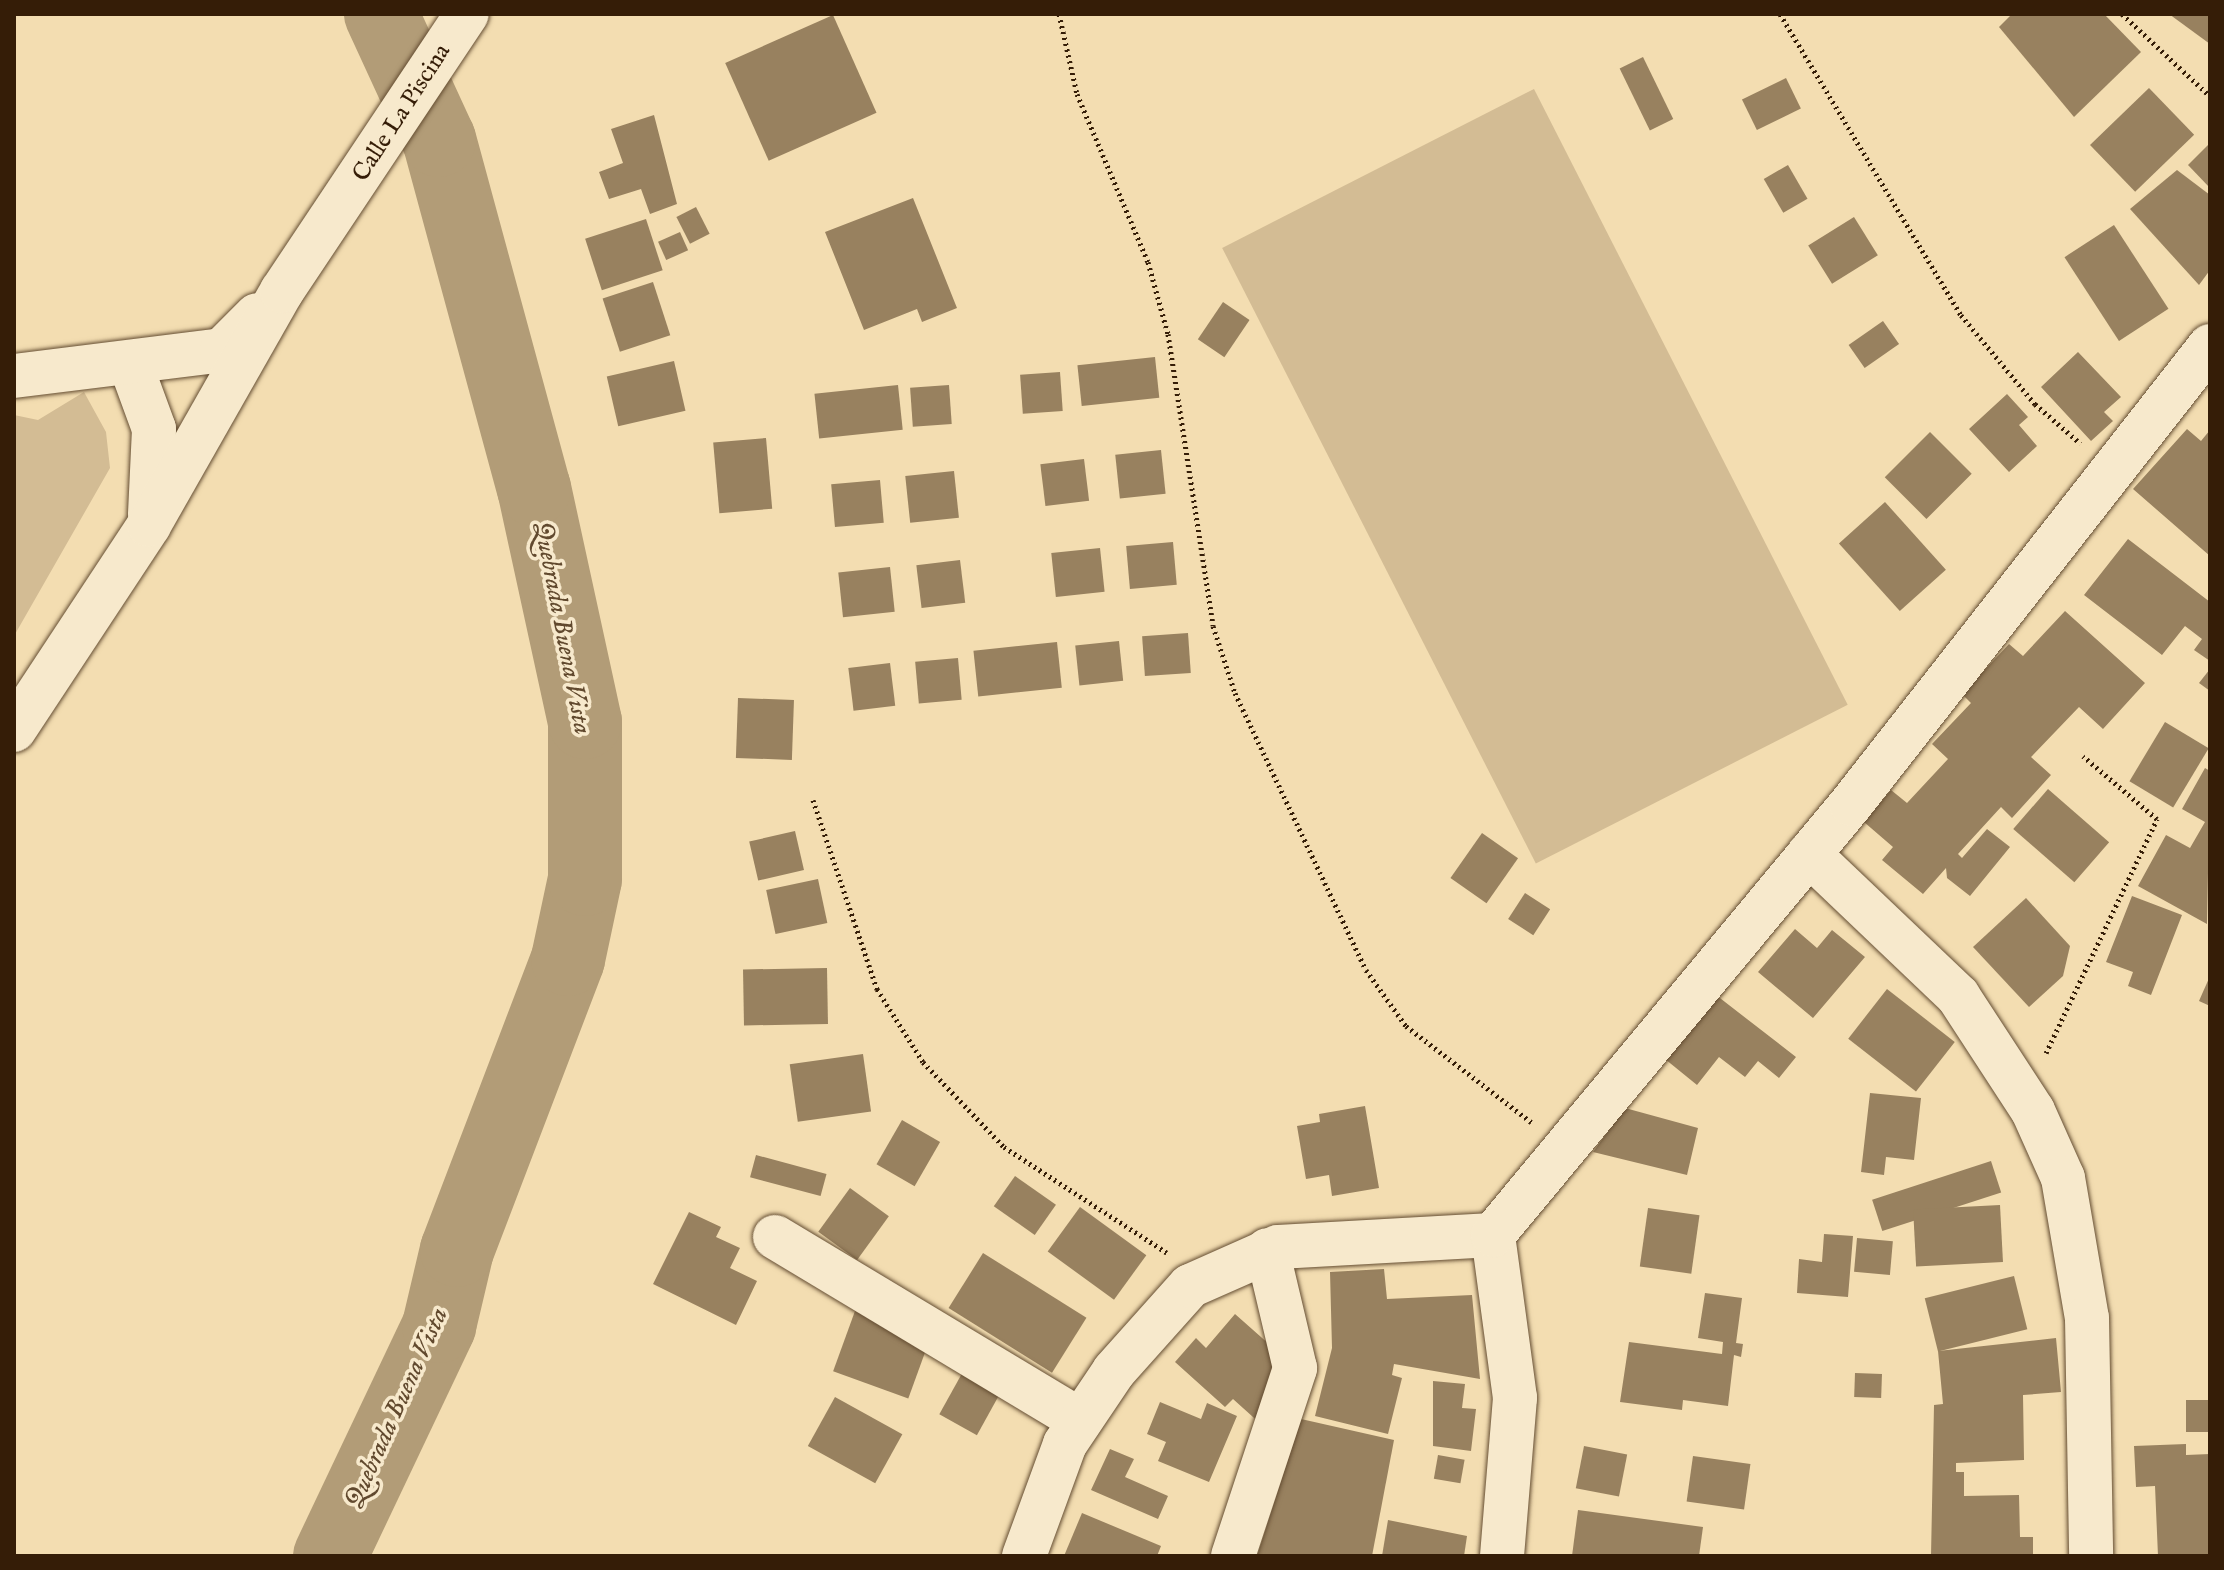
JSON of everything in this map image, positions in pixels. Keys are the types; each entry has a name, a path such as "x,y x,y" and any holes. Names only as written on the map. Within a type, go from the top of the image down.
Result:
{"street":[{"name":"Calle La Piscina","path":"282,291 337,213 467,14"},
{"path":"14,376 131,366 222,350 282,291"},
{"path":"14,730 149,525 282,291"},
{"path":"1024,1556 1051,1475 1080,1420 1170,1301 1205,1277 1267,1250 1493,1235 1809,854 2114,472 2210,346"},
{"path":"131,366 154,429 149,525"},
{"path":"1809,854 1926,959 2019,1089 2063,1178 2079,1244 2091,1556"},
{"path":"1493,1235 1515,1398 1502,1556"},
{"path":"775,1237 1080,1420"},
{"path":"1233,1556 1295,1368 1267,1250"}],"path":[{"path":"1059,14 1077,94 1148,262 1168,334 1213,626 1240,704 1366,970 1406,1026 1565,1148"},
{"path":"1780,14 1983,346 2035,404 2114,472"},
{"path":"2122,14 2210,96"},
{"path":"2019,1089 2059,1036 2098,931 2157,819 2083,756"},
{"path":"813,800 877,989 923,1062 1004,1147 1205,1277"}],"shaded area":[{"path":"1534,89 1848,705 1536,864 1222,248"},
{"path":"84,392 106,432 110,468 14,636 14,415 38,420"}],"building":[{"path":"2012,14 2104,14 2141,52 2074,117 1999,27"},
{"path":"2169,14 2210,14 2210,44"},
{"path":"833,15 877,113 769,161 725,63"},
{"path":"1643,57 1673,119 1650,130 1620,68"},
{"path":"1786,78 1801,109 1757,130 1742,99"},
{"path":"2149,88 2194,135 2135,192 2090,145"},
{"path":"654,115 677,204 650,214 641,189 609,199 599,172 623,163 611,129"},
{"path":"2210,143 2210,188 2188,165"},
{"path":"1788,165 1808,199 1783,213 1764,179"},
{"path":"2177,170 2210,195 2210,270 2199,285 2130,209"},
{"path":"913,198 957,308 922,322 917,309 864,330 825,232"},
{"path":"696,207 710,234 690,244 676,217"},
{"path":"1854,217 1878,255 1832,284 1808,246"},
{"path":"646,219 663,270 602,290 585,239"},
{"path":"2114,225 2168,309 2119,341 2065,257"},
{"path":"680,232 688,250 666,260 658,242"},
{"path":"653,282 670,335 620,352 603,298"},
{"path":"1223,302 1250,320 1224,357 1198,339"},
{"path":"1883,321 1899,344 1865,368 1849,345"},
{"path":"2078,352 2121,397 2104,412 2113,421 2091,441 2041,387"},
{"path":"1155,357 1159,398 1082,406 1077,365"},
{"path":"674,361 685,411 618,426 607,377"},
{"path":"1060,372 1063,411 1023,414 1020,375"},
{"path":"898,385 903,430 819,439 814,394"},
{"path":"949,385 952,424 913,427 910,388"},
{"path":"2007,394 2028,417 2019,425 2037,446 2009,472 1969,429"},
{"path":"2187,429 2201,441 2210,430 2210,556 2133,489"},
{"path":"1930,432 1972,474 1926,519 1885,477"},
{"path":"766,438 772,509 719,513 713,443"},
{"path":"1161,450 1166,494 1120,499 1115,455"},
{"path":"1084,459 1089,501 1045,506 1040,464"},
{"path":"954,471 959,518 910,523 905,476"},
{"path":"880,480 884,523 835,527 831,484"},
{"path":"1885,502 1946,570 1900,611 1839,543"},
{"path":"2128,539 2210,602 2210,661 2194,650 2202,639 2185,626 2162,655 2084,595"},
{"path":"1173,542 1177,585 1130,589 1126,546"},
{"path":"1100,548 1105,592 1056,597 1051,553"},
{"path":"960,560 965,603 922,608 916,565"},
{"path":"890,567 895,612 843,617 838,572"},
{"path":"2065,611 2145,683 2103,729 2079,707 2031,757 2051,775 2012,818 2001,807 1958,854 1962,858 1987,829 2010,847 1970,896 1947,878 1946,868 1923,894 1882,860 1893,847 1864,822 1891,790 1907,803 1948,759 1932,744 1971,703 1962,694 2009,644 2023,656"},
{"path":"1188,633 1191,673 1145,676 1142,636"},
{"path":"1119,641 1123,681 1079,685 1075,646"},
{"path":"1057,642 1062,688 978,697 973,651"},
{"path":"958,658 962,700 919,704 915,662"},
{"path":"890,663 895,706 854,711 848,668"},
{"path":"2210,669 2210,691 2199,683"},
{"path":"738,698 794,700 792,760 736,758"},
{"path":"2165,722 2209,748 2173,807 2129,781"},
{"path":"2205,768 2210,771 2207,924 2138,886 2166,835 2190,848 2205,822 2182,809"},
{"path":"2048,789 2109,842 2074,882 2013,829"},
{"path":"795,831 804,870 758,881 749,842"},
{"path":"1482,833 1518,858 1486,903 1450,878"},
{"path":"818,879 827,923 776,934 766,890"},
{"path":"1525,893 1550,909 1533,935 1508,919"},
{"path":"2132,896 2182,915 2151,995 2128,986 2133,972 2106,962"},
{"path":"2026,898 2070,946 2063,976 2029,1007 1973,947"},
{"path":"1795,929 1817,948 1832,930 1865,957 1813,1018 1758,972"},
{"path":"827,968 828,1024 744,1025 743,969"},
{"path":"2210,976 2210,1006 2199,1001"},
{"path":"1887,989 1955,1042 1916,1092 1848,1039"},
{"path":"1716,995 1796,1057 1779,1078 1758,1061 1745,1077 1719,1057 1697,1085 1665,1059"},
{"path":"863,1054 871,1111 798,1122 790,1064"},
{"path":"1870,1093 1921,1098 1914,1160 1886,1157 1884,1175 1861,1172"},
{"path":"1365,1106 1379,1188 1332,1196 1329,1175 1306,1179 1297,1126 1320,1122 1319,1114"},
{"path":"1625,1108 1698,1128 1687,1175 1593,1152"},
{"path":"902,1120 940,1142 915,1186 876,1164"},
{"path":"756,1155 827,1174 821,1196 750,1177"},
{"path":"1991,1161 2001,1192 1882,1231 1872,1200"},
{"path":"1015,1176 1056,1205 1035,1235 994,1206"},
{"path":"850,1188 889,1216 857,1260 818,1232"},
{"path":"2000,1205 2003,1262 1916,1266 1913,1210"},
{"path":"1080,1207 1146,1255 1114,1300 1048,1251"},
{"path":"1648,1208 1699,1215 1691,1274 1640,1266"},
{"path":"689,1212 721,1227 716,1237 740,1248 730,1268 757,1281 736,1325 653,1284"},
{"path":"1824,1234 1853,1236 1848,1297 1797,1293 1799,1259 1822,1262"},
{"path":"1857,1238 1893,1241 1890,1275 1854,1272"},
{"path":"983,1253 1086,1318 1052,1373 949,1308"},
{"path":"1384,1269 1387,1299 1472,1295 1480,1379 1394,1364 1392,1375 1402,1378 1388,1434 1315,1416 1332,1348 1330,1272"},
{"path":"2014,1276 2027,1329 1938,1352 1925,1298"},
{"path":"1705,1293 1742,1298 1736,1343 1743,1344 1741,1357 1734,1355 1728,1406 1683,1400 1682,1410 1620,1402 1629,1342 1722,1354 1723,1342 1698,1338"},
{"path":"855,1311 930,1338 908,1399 833,1371"},
{"path":"1235,1314 1286,1359 1263,1426 1233,1399 1225,1407 1175,1362 1196,1338 1206,1348"},
{"path":"2056,1338 2061,1392 2023,1395 2024,1460 1956,1463 1956,1472 1964,1472 1964,1496 2019,1495 2020,1537 2033,1537 2033,1556 1931,1556 1934,1405 1943,1404 1938,1351"},
{"path":"965,1368 1003,1389 977,1435 939,1414"},
{"path":"1855,1373 1882,1374 1881,1398 1854,1397"},
{"path":"1433,1381 1465,1384 1462,1408 1476,1409 1471,1451 1433,1446"},
{"path":"835,1397 902,1434 875,1483 808,1446"},
{"path":"2186,1400 2210,1400 2210,1432 2186,1432"},
{"path":"1160,1402 1201,1419 1207,1403 1237,1416 1209,1482 1158,1461 1166,1442 1147,1434"},
{"path":"1301,1419 1394,1440 1372,1556 1257,1556"},
{"path":"2186,1444 2186,1455 2210,1454 2210,1556 2158,1556 2155,1486 2136,1487 2134,1446"},
{"path":"1584,1446 1627,1454 1619,1497 1576,1488"},
{"path":"1110,1449 1134,1459 1125,1477 1168,1496 1158,1519 1091,1490"},
{"path":"1438,1455 1465,1460 1460,1483 1434,1479"},
{"path":"1693,1456 1750,1464 1744,1510 1687,1502"},
{"path":"1578,1510 1703,1527 1699,1556 1572,1556"},
{"path":"1082,1513 1161,1546 1157,1556 1064,1556"},
{"path":"1388,1520 1467,1536 1464,1556 1382,1556"}],"waterway":[{"name":"Quebrada Buena Vista","path":"330,1556 439,1326 457,1250 568,959 585,879 585,722 534,489 439,140 381,14"}]}
